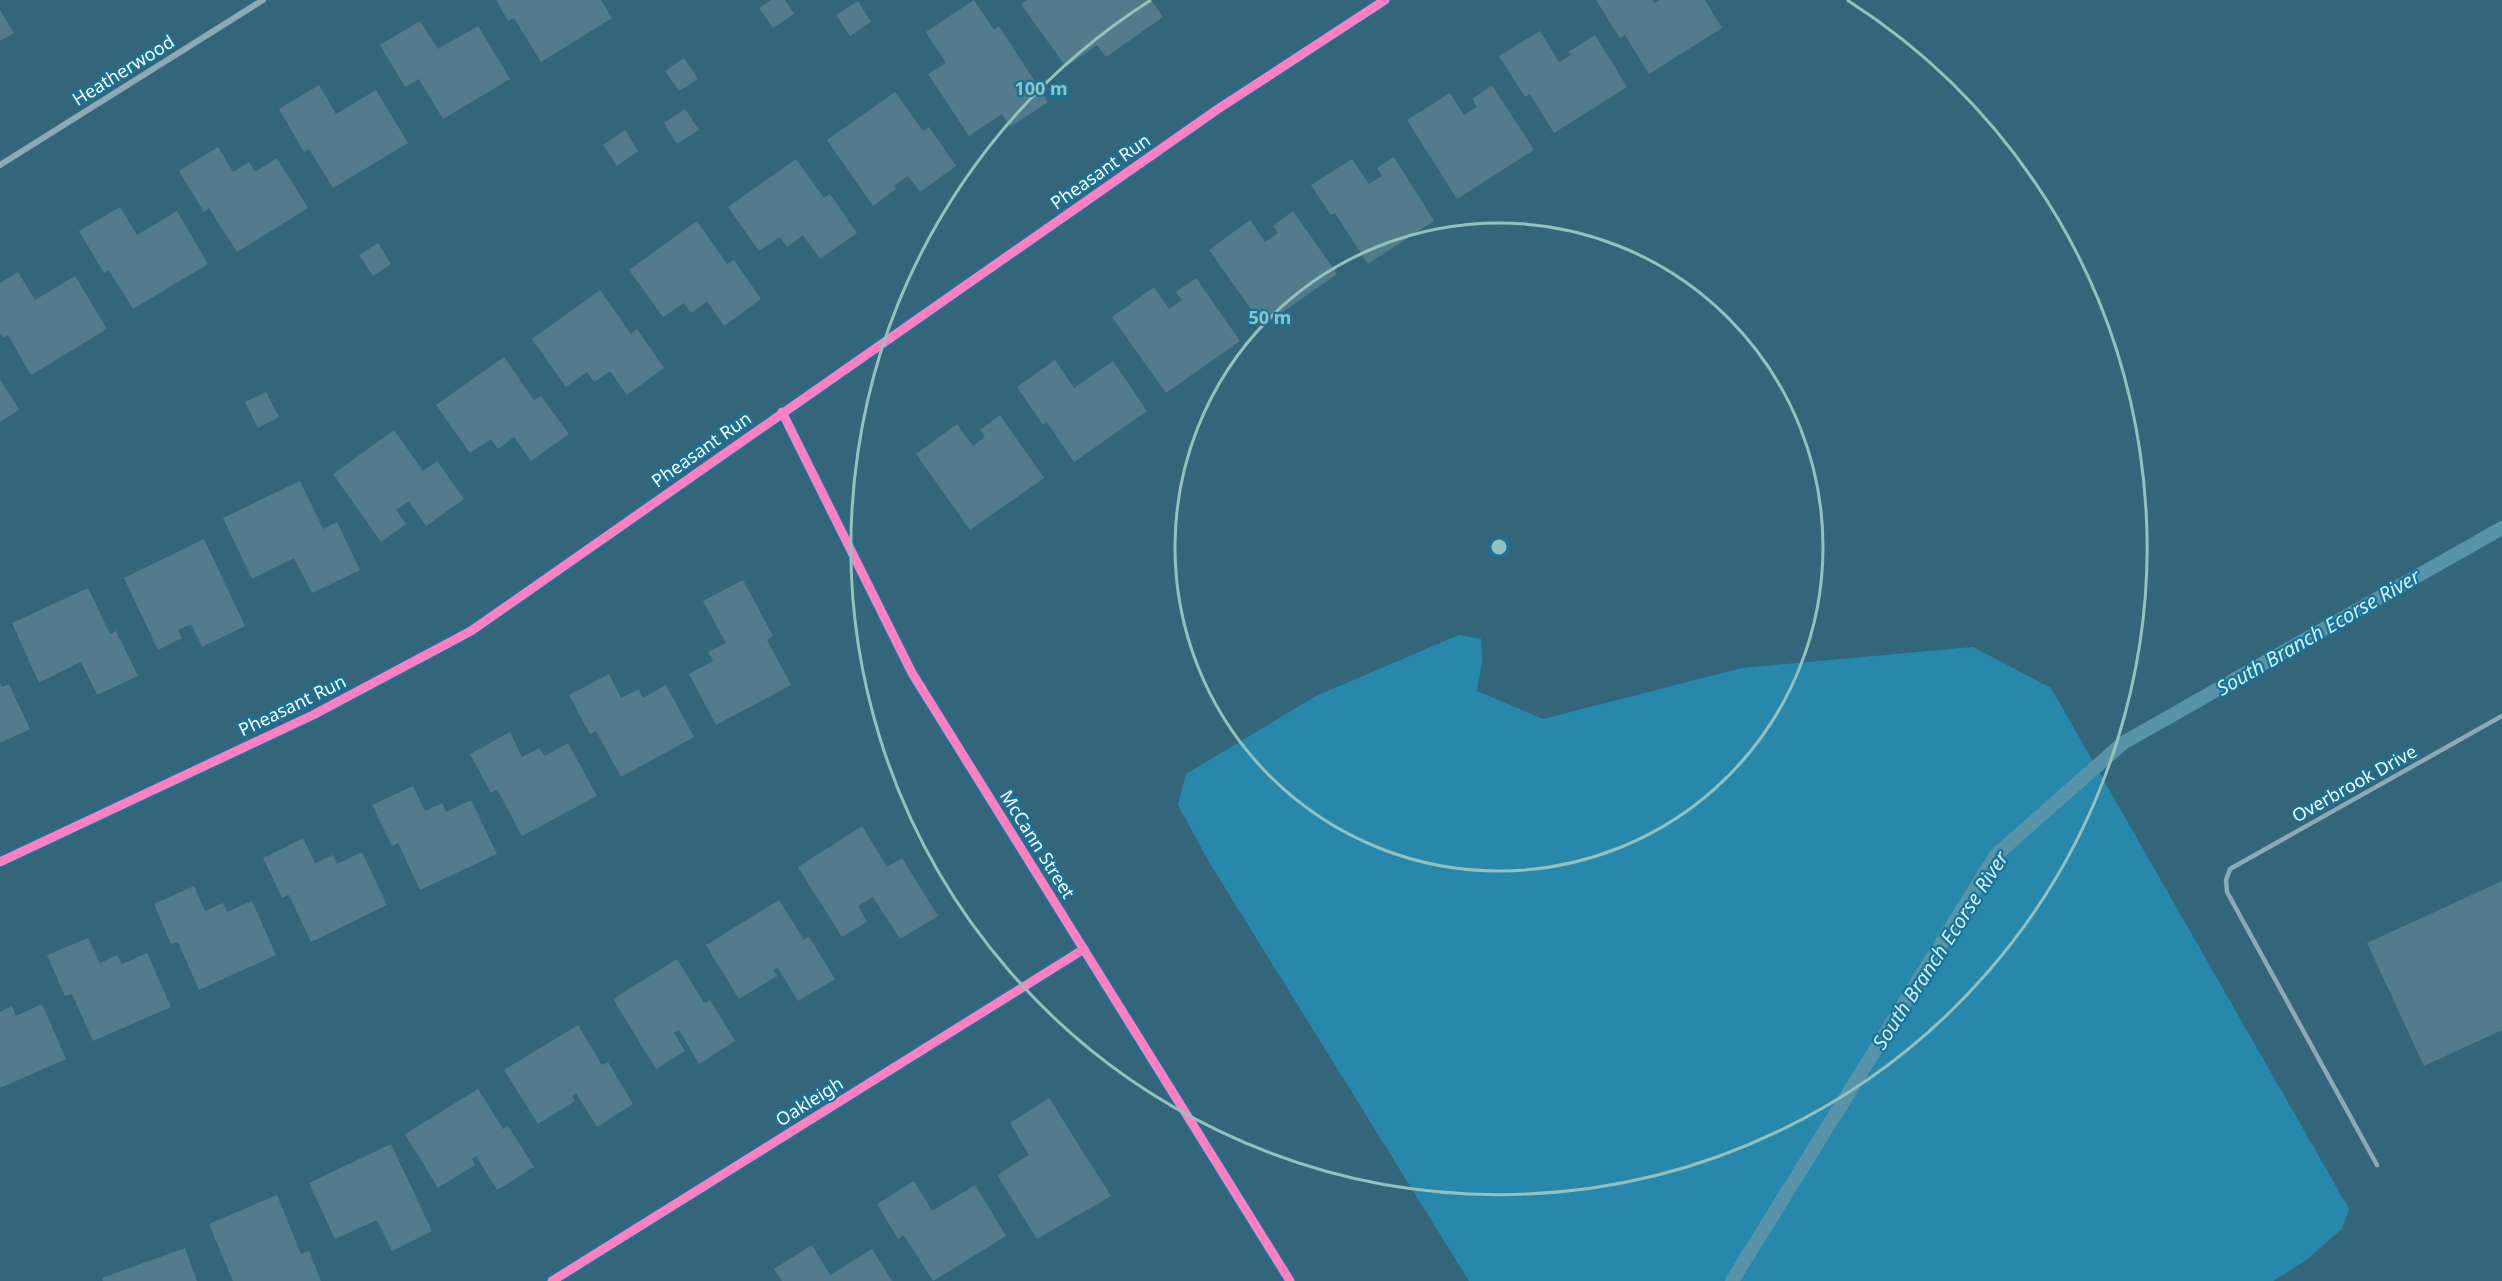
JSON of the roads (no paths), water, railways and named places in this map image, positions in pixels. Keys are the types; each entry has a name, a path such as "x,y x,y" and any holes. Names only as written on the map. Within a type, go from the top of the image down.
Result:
{"street":[{"name":"Heatherwood","path":"0,165 262,0"},
{"name":"Pheasant Run","path":"0,862 313,714 471,631 1218,109 1385,0"},
{"name":"McCann Street","path":"782,412 912,673 1290,1281"},
{"name":"Oakleigh","path":"552,1281 1084,949"}],"lane":[{"name":"Overbrook Drive","path":"2378,1165 2227,892 2226,880 2230,869 2502,716"}],"waterway":[{"name":"South Branch Ecorse River","path":"1732,1281 1996,855 2123,743 2502,528"}]}
